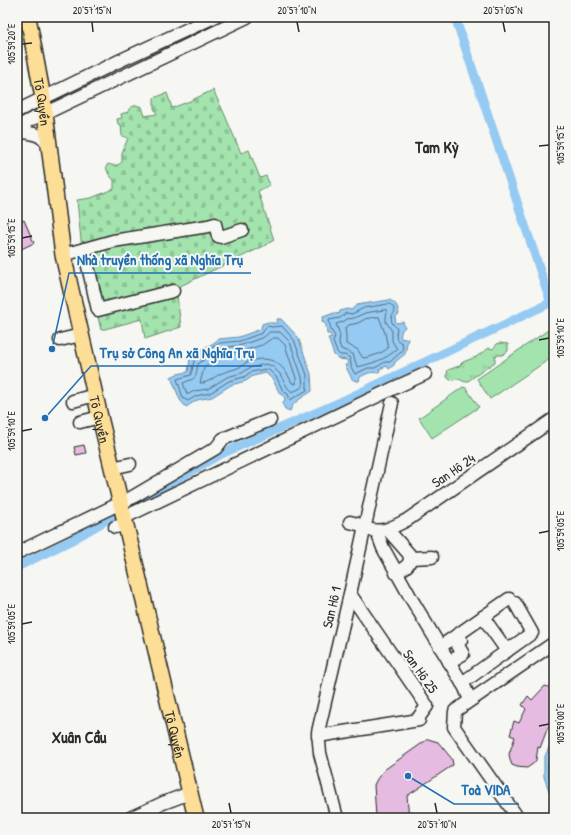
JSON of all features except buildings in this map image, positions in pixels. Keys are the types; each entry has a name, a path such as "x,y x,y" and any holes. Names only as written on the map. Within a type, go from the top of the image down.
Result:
{"main road":[{"name":"Tô Quyền","path":"28,17 43,98 63,255 120,503 121,523 196,818"}],"street":[{"path":"17,112 43,98 214,17"},
{"path":"17,127 247,17"},
{"path":"17,132 38,135 42,137 50,148"},
{"path":"63,255 113,241 215,224 218,236 221,237 242,230"},
{"path":"84,250 98,310 173,290"},
{"path":"60,340 81,335"},
{"path":"121,523 387,391 425,374"},
{"path":"73,401 95,395"},
{"name":"San Hô 1","path":"336,818 320,753 318,732 392,403"},
{"path":"80,422 100,417"},
{"path":"17,553 131,498 216,448 223,439 270,420"},
{"name":"San Hô 24","path":"383,531 407,520 554,420"},
{"path":"112,468 130,464"},
{"path":"350,522 365,528 383,531 409,554 411,558"},
{"path":"383,531 383,548 396,573 462,683 470,700"},
{"path":"411,558 432,557"},
{"path":"396,573 405,568 411,558"},
{"name":"San Hô 25","path":"318,736 419,720 419,717 427,706 350,594"},
{"path":"440,647 483,617 512,601 532,632 462,683"},
{"path":"483,617 507,651"},
{"path":"449,662 463,654 456,644 462,640"},
{"path":"518,818 454,727 454,711 554,643"},
{"path":"130,818 190,793"}],"green space":[{"path":"213,90 241,153 249,150 260,178 266,176 270,185 258,191 274,240 176,288 181,327 145,339 142,319 101,330 82,250 77,200 91,198 114,189 114,180 109,175 106,167 108,164 115,165 122,162 122,153 128,138 122,136 121,125 118,124 117,119 122,118 121,114 128,112 130,108 136,105 142,107 145,116 157,114 154,108 154,98 167,93 172,108"},
{"path":"554,326 554,356 490,399 477,379"},
{"path":"500,343 508,344 508,351 495,357 495,362 468,381 465,382 459,379 450,380 447,377 448,370 476,357 489,348 493,349"},
{"path":"463,387 466,388 479,407 432,438 419,418"}],"water":[{"path":"389,300 395,303 398,309 399,314 395,317 396,323 403,322 405,327 402,331 401,339 408,338 405,354 389,369 387,366 379,369 380,371 377,373 373,372 366,374 360,377 359,381 356,381 352,379 345,365 348,364 347,360 339,359 334,355 328,338 332,337 330,334 327,334 326,325 322,321 323,317 334,313 339,314 340,311 347,309 351,310 357,305"},
{"path":"277,319 281,319 298,337 311,374 312,391 296,402 290,411 285,409 282,403 285,400 284,396 280,394 273,380 266,373 253,376 246,381 231,385 212,397 197,400 186,407 180,400 171,377 188,372 190,359 219,339 239,337 261,329 262,324 268,322 278,323"},
{"path":"554,735 554,800 544,777 544,759"}],"waterway":[{"path":"455,17 551,303"},
{"path":"132,505 217,456 340,402 554,301"},
{"path":"17,567 72,540 115,515"}],"place":[{"name":"Nhà truyền thống xã Nghĩa Trụ","path":"52,349"},
{"name":"Trụ sở Công An xã Nghĩa Trụ","path":"45,418"},
{"name":"Toà VIDA","path":"408,776"}],"district":[{"name":"Tam Kỳ","path":"437,147"},
{"name":"Xuân Cầu","path":"79,737"}]}
